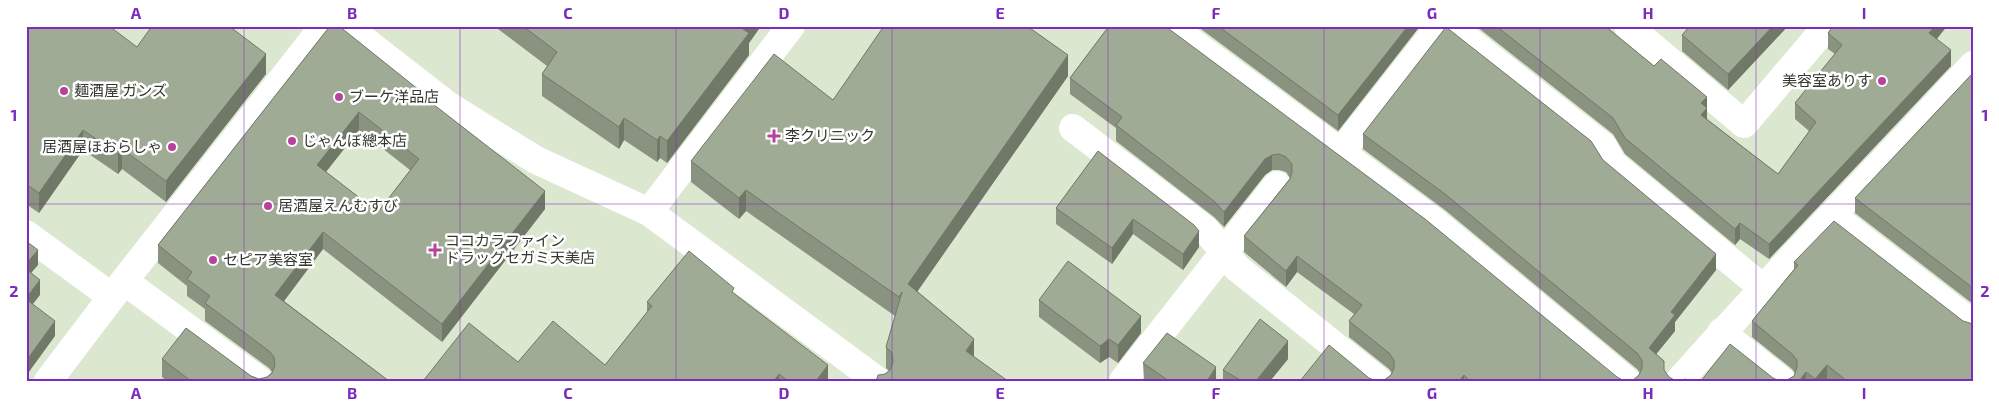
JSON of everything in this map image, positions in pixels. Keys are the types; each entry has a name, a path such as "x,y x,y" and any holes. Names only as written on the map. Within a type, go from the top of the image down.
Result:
{"street":[{"path":"48,381 324,26"},
{"path":"346,26 449,106 528,155 649,212 871,379"},
{"path":"649,212 791,26"},
{"path":"1170,26 1435,222 1627,381"},
{"path":"1341,152 1440,26"},
{"path":"1450,26 1603,146 1613,164 1764,289"},
{"path":"1628,26 1744,124 1827,26"},
{"path":"1679,381 1721,332 1833,216 1973,65"},
{"path":"1073,128 1205,229 1237,268 1379,380"},
{"path":"1124,381 1277,185"},
{"path":"1833,216 1973,324"},
{"path":"26,234 118,289 260,381"},
{"path":"1721,332 1782,381"}],"building":[{"path":"26,26 109,26 137,47 152,26 229,26 266,54 166,181 122,149 118,154 83,130 39,193 26,184"},
{"path":"330,26 339,26 434,102 433,104 545,191 442,324 323,232 275,295 389,381 191,381 162,359 186,328 251,376 259,379 267,377 272,373 275,365 274,357 269,351 205,303 210,296 187,279 192,272 158,245","holes":["359,112 419,159 378,212 317,165"]},
{"path":"523,26 746,26 743,29 749,33 667,141 660,136 657,140 624,118 619,127 542,74 557,52"},
{"path":"884,26 1027,26 1068,55 908,284 974,339 966,351 1008,381 876,381 878,375 885,374 890,370 893,362 892,353 886,347 902,292 899,297 746,190 739,198 691,161 774,54 833,100"},
{"path":"1109,26 1165,26 1425,219 1624,381 1470,381 1464,375 1459,381 1376,381 1384,380 1391,375 1394,368 1394,360 1389,353 1349,321 1362,305 1297,256 1286,271 1244,236 1290,179 1292,164 1286,157 1279,154 1265,159 1224,212 1214,201 1116,125 1122,117 1070,78"},
{"path":"1218,26 1408,26 1338,115"},
{"path":"1496,26 1605,26 1654,66 1661,59 1707,97 1701,103 1707,108 1701,115 1778,174 1816,122 1795,103 1842,45 1828,33 1833,26 1935,26 1929,33 1951,50 1769,244 1740,223 1735,229 1625,138 1613,118"},
{"path":"1690,26 1773,26 1728,74 1682,35"},
{"path":"1446,27 1591,141 1603,160 1716,254 1671,312 1675,315 1649,348 1664,361 1664,370 1669,377 1676,381 1624,381 1633,380 1639,375 1642,368 1642,360 1637,353 1445,194 1363,134"},
{"path":"1973,73 1973,288 1855,198"},
{"path":"1098,151 1194,225 1199,231 1183,254 1133,219 1112,248 1056,208"},
{"path":"1834,221 1963,321 1973,324 1973,381 1850,381 1848,379 1847,381 1827,365 1815,379 1806,372 1799,381 1781,381 1794,376 1797,360 1752,321 1798,265 1794,262"},
{"path":"26,241 38,250 26,264"},
{"path":"689,251 734,288 732,292 828,365 816,381 788,381 779,374 774,381 423,381 469,323 518,362 553,321 605,365 652,306 647,302"},
{"path":"1068,261 1141,316 1118,345 1109,339 1100,346 1039,300"},
{"path":"26,269 40,280 26,298"},
{"path":"26,299 55,321 26,361"},
{"path":"1260,319 1288,341 1256,381 1242,381 1223,370"},
{"path":"1167,333 1216,367 1207,381 1169,381 1143,363"},
{"path":"1730,344 1773,378 1780,381 1701,381"},
{"path":"1329,345 1369,378 1376,381 1300,381"}],"place":[{"name":"美容室ありす","path":"1882,81"},
{"name":"麺酒屋 ガンズ","path":"64,91"},
{"name":"ブーケ洋品店","path":"339,97"},
{"name":"李クリニック","path":"774,136"},
{"name":"じゃんぼ總本店","path":"292,141"},
{"name":"居酒屋ほおらしゃ","path":"172,147"},
{"name":"居酒屋えんむすび","path":"268,206"},
{"name":"ココカラファイン ドラッグセガミ天美店","path":"435,250"},
{"name":"セピア美容室","path":"213,260"}]}
